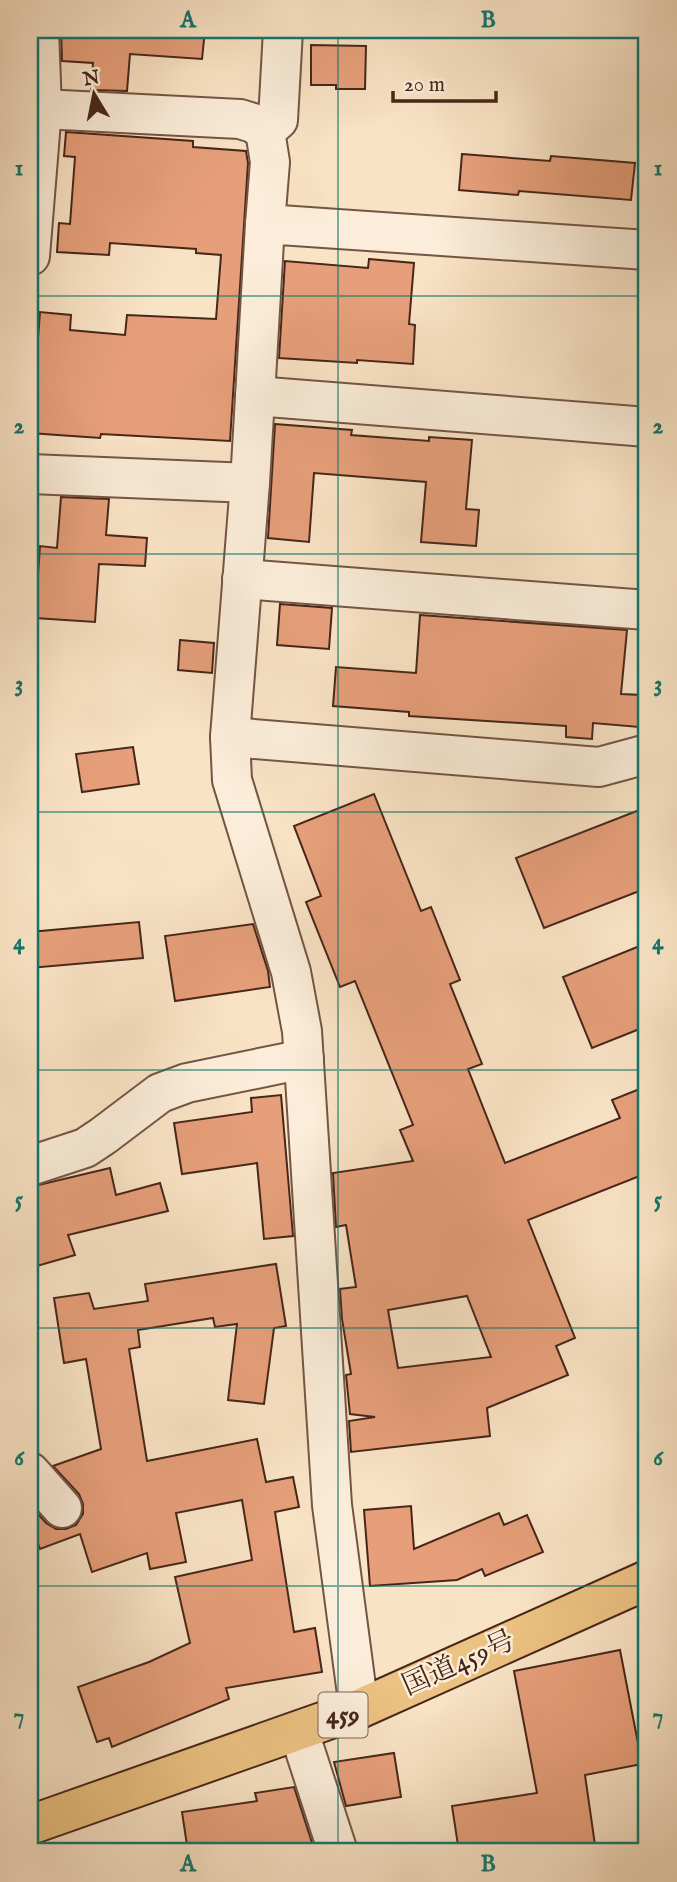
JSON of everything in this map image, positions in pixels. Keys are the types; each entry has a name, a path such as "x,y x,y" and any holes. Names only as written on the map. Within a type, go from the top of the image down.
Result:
{"highway":[{"name":"国道459号","path":"30,1825 359,1709 647,1580"}],"street":[{"path":"30,256 42,109 39,30"},
{"path":"265,131 278,120 283,30"},
{"path":"42,109 240,119 265,131 270,162 250,483 230,737 232,780 291,972 302,1031 332,1505 359,1709"},
{"path":"265,224 647,250"},
{"path":"255,396 647,427"},
{"path":"30,474 250,483"},
{"path":"242,579 647,610"},
{"path":"230,737 599,767 647,754"},
{"path":"30,1166 85,1148 160,1093 187,1083 304,1059"},
{"path":"30,1472 62,1508"},
{"path":"299,1732 338,1852"}],"building":[{"path":"61,30 205,30 202,59 130,54 127,91 91,90 93,63 62,61"},
{"path":"311,45 366,46 365,89 336,89 336,85 311,85"},
{"path":"66,132 193,141 193,147 246,151 248,163 230,441 101,434 100,438 30,433 30,390 34,390 40,312 71,315 70,330 125,335 127,315 216,319 221,255 196,253 196,249 110,243 109,255 57,252 59,223 70,224 75,157 64,156"},
{"path":"462,154 550,161 551,156 635,163 631,200 519,191 518,195 459,190"},
{"path":"369,259 414,263 409,324 415,325 413,364 279,358 285,261 368,268"},
{"path":"275,424 352,430 351,435 429,441 429,437 472,440 466,509 479,510 476,546 421,542 426,482 314,473 309,542 268,538"},
{"path":"61,497 109,499 106,535 147,538 145,566 99,564 95,622 35,618 40,546 57,548"},
{"path":"280,604 332,608 329,649 277,645"},
{"path":"420,615 627,630 621,694 642,695 639,727 593,723 592,739 566,737 566,726 409,716 409,712 333,706 336,667 416,673"},
{"path":"180,640 214,643 212,673 178,670"},
{"path":"133,747 139,784 82,792 76,754"},
{"path":"374,794 421,911 431,907 460,980 450,984 482,1064 468,1069 505,1163 620,1118 612,1100 647,1086 647,1184 642,1175 528,1220 575,1338 556,1346 568,1375 487,1408 490,1436 351,1452 349,1421 375,1417 350,1414 346,1375 351,1374 340,1289 356,1287 346,1225 336,1227 333,1173 413,1161 400,1130 413,1125 355,981 340,987 306,902 321,896 294,826","holes":["467,1296 491,1357 398,1368 388,1310"]},
{"path":"647,807 647,888 544,928 516,858"},
{"path":"139,922 143,958 30,968 30,932"},
{"path":"253,924 268,971 270,987 175,1001 165,936"},
{"path":"647,943 647,1026 592,1048 563,977"},
{"path":"281,1095 293,1236 264,1239 257,1163 182,1174 174,1123 252,1112 251,1098"},
{"path":"110,1168 116,1195 160,1183 168,1211 68,1235 75,1255 30,1268 30,1187"},
{"path":"276,1264 286,1326 274,1328 264,1404 228,1400 237,1324 215,1327 213,1318 138,1330 140,1347 129,1349 147,1461 257,1439 266,1482 293,1477 299,1507 275,1512 294,1632 315,1628 322,1672 226,1688 229,1699 112,1747 109,1738 97,1742 78,1687 149,1662 190,1643 175,1577 252,1560 242,1500 176,1513 186,1562 150,1569 147,1553 92,1572 80,1534 40,1549 30,1521 30,1505 46,1523 56,1529 76,1525 83,1514 79,1494 53,1466 101,1449 86,1359 64,1363 54,1298 89,1293 94,1309 148,1301 145,1284"},
{"path":"411,1506 414,1549 499,1513 504,1525 527,1515 543,1552 485,1576 482,1569 457,1580 370,1586 364,1510"},
{"path":"620,1650 642,1764 585,1775 595,1845 548,1852 521,1852 520,1844 459,1852 452,1806 537,1793 514,1671"},
{"path":"394,1753 401,1797 346,1806 334,1762"},
{"path":"294,1787 315,1852 188,1852 182,1812 257,1801 255,1793"}]}
